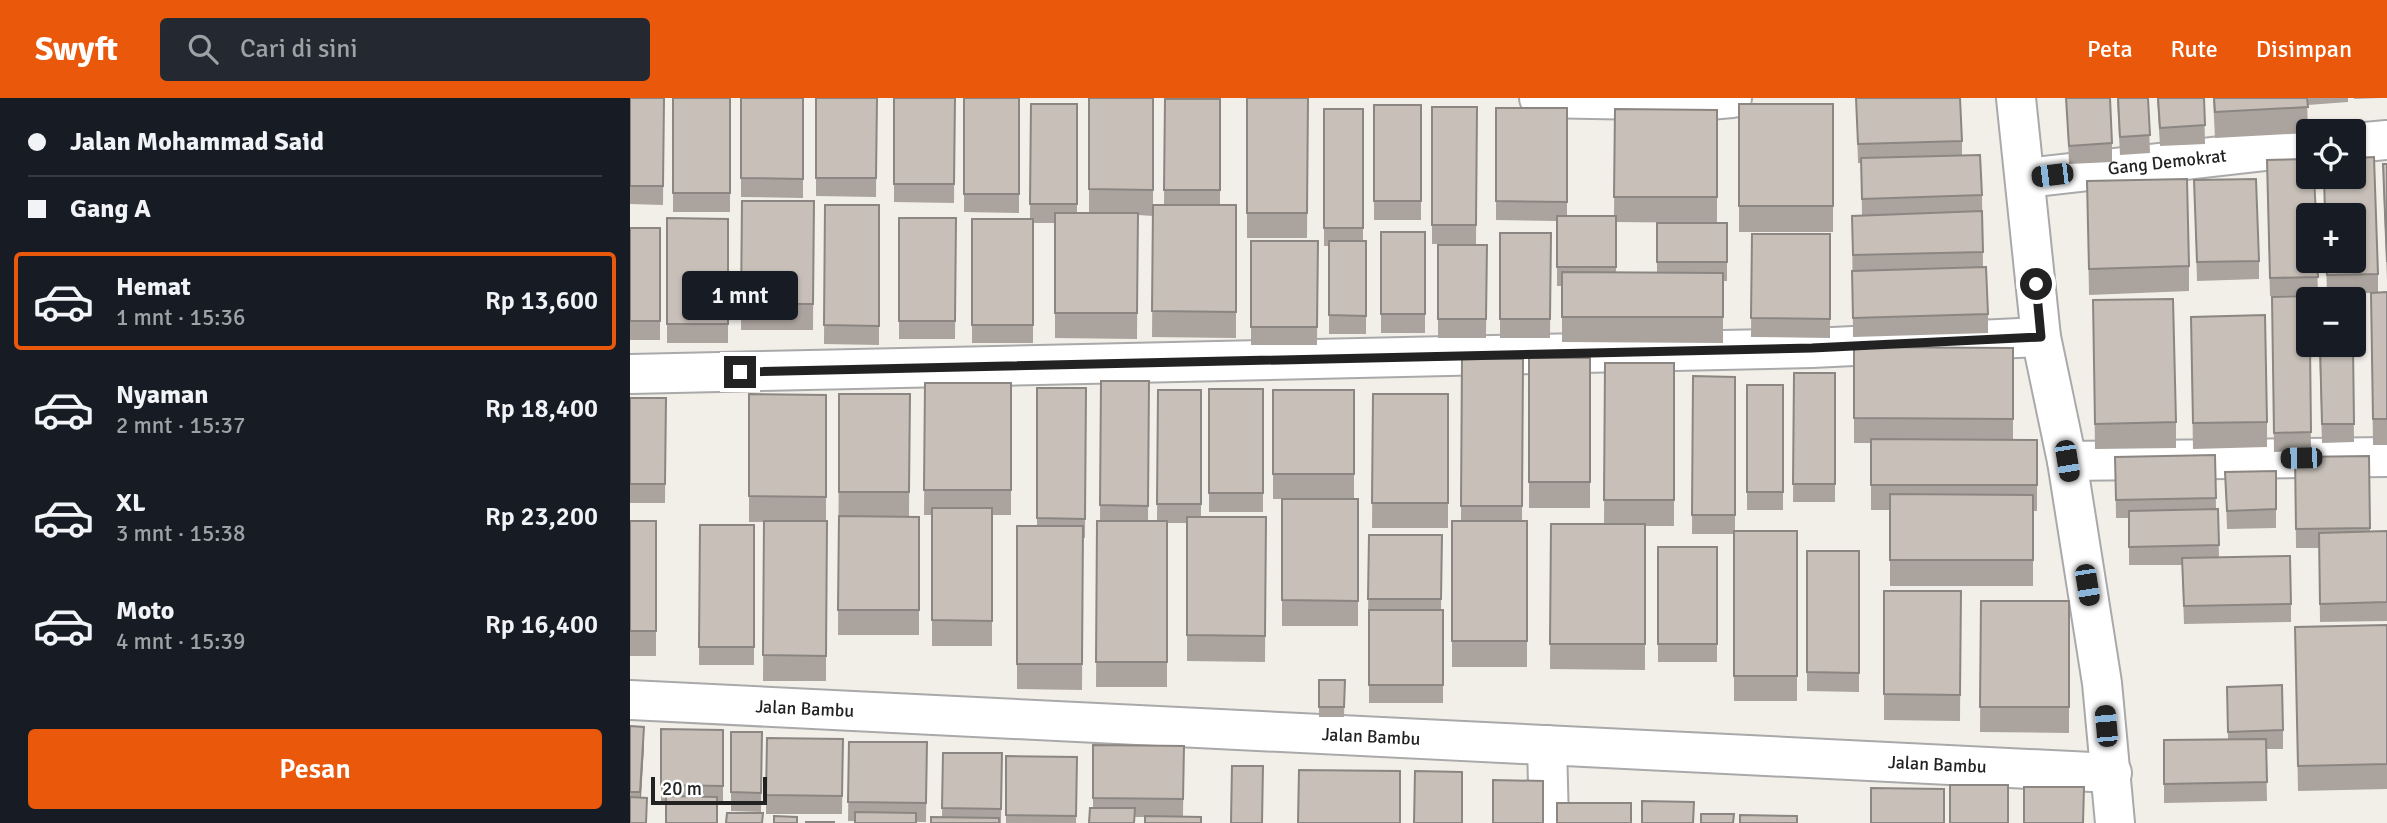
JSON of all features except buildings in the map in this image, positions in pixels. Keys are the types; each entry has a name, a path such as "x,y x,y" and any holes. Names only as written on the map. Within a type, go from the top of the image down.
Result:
{"street":[{"path":"1539,98 1698,102 1732,98"},
{"path":"2016,98 2041,337 2067,461 2102,683 2115,823"},
{"path":"2366,142 2387,140"},
{"name":"Gang Demokrat","path":"2026,178 2296,147"},
{"path":"630,374 1812,348 2041,337"},
{"path":"2067,461 2387,457"},
{"name":"Jalan Bambu","path":"630,700 2112,773"},
{"path":"1547,745 1549,823"}],"route":[{"path":"740,372 1812,348 2041,337 2036,284"}]}
